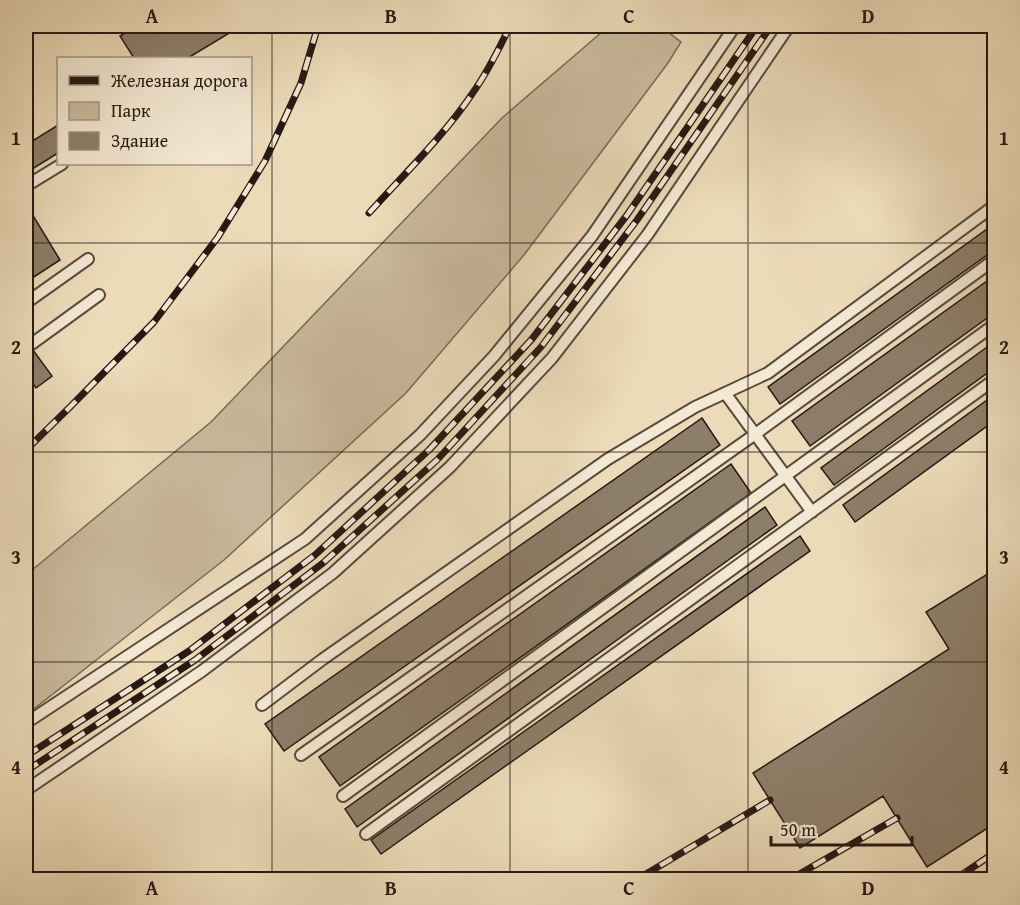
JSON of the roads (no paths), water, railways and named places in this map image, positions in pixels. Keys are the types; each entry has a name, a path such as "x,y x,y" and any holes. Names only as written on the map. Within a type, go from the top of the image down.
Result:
{"lane":[{"path":"26,723 305,539 420,435 494,356 592,236 735,26"},
{"path":"26,790 202,670 333,573 450,467 552,357 641,243 789,26"},
{"path":"26,186 60,165"},
{"path":"262,705 323,659 608,459 695,407 768,373 994,207"},
{"path":"26,303 88,259"},
{"path":"301,755 754,435 994,260"},
{"path":"26,348 99,295"},
{"path":"343,796 994,325"},
{"path":"366,834 994,380"},
{"path":"725,393 812,512"}],"railway":[{"path":"26,450 154,322 218,237 265,161 301,83 318,26"},
{"path":"369,213 461,110 488,69 510,26"},
{"path":"26,756 189,651 315,555 429,450 532,339 627,215 757,26"},
{"path":"26,771 195,660 323,563 437,460 541,347 637,220 771,26"},
{"path":"636,880 770,800"},
{"path":"789,880 897,818"},
{"path":"954,880 994,853"}]}
